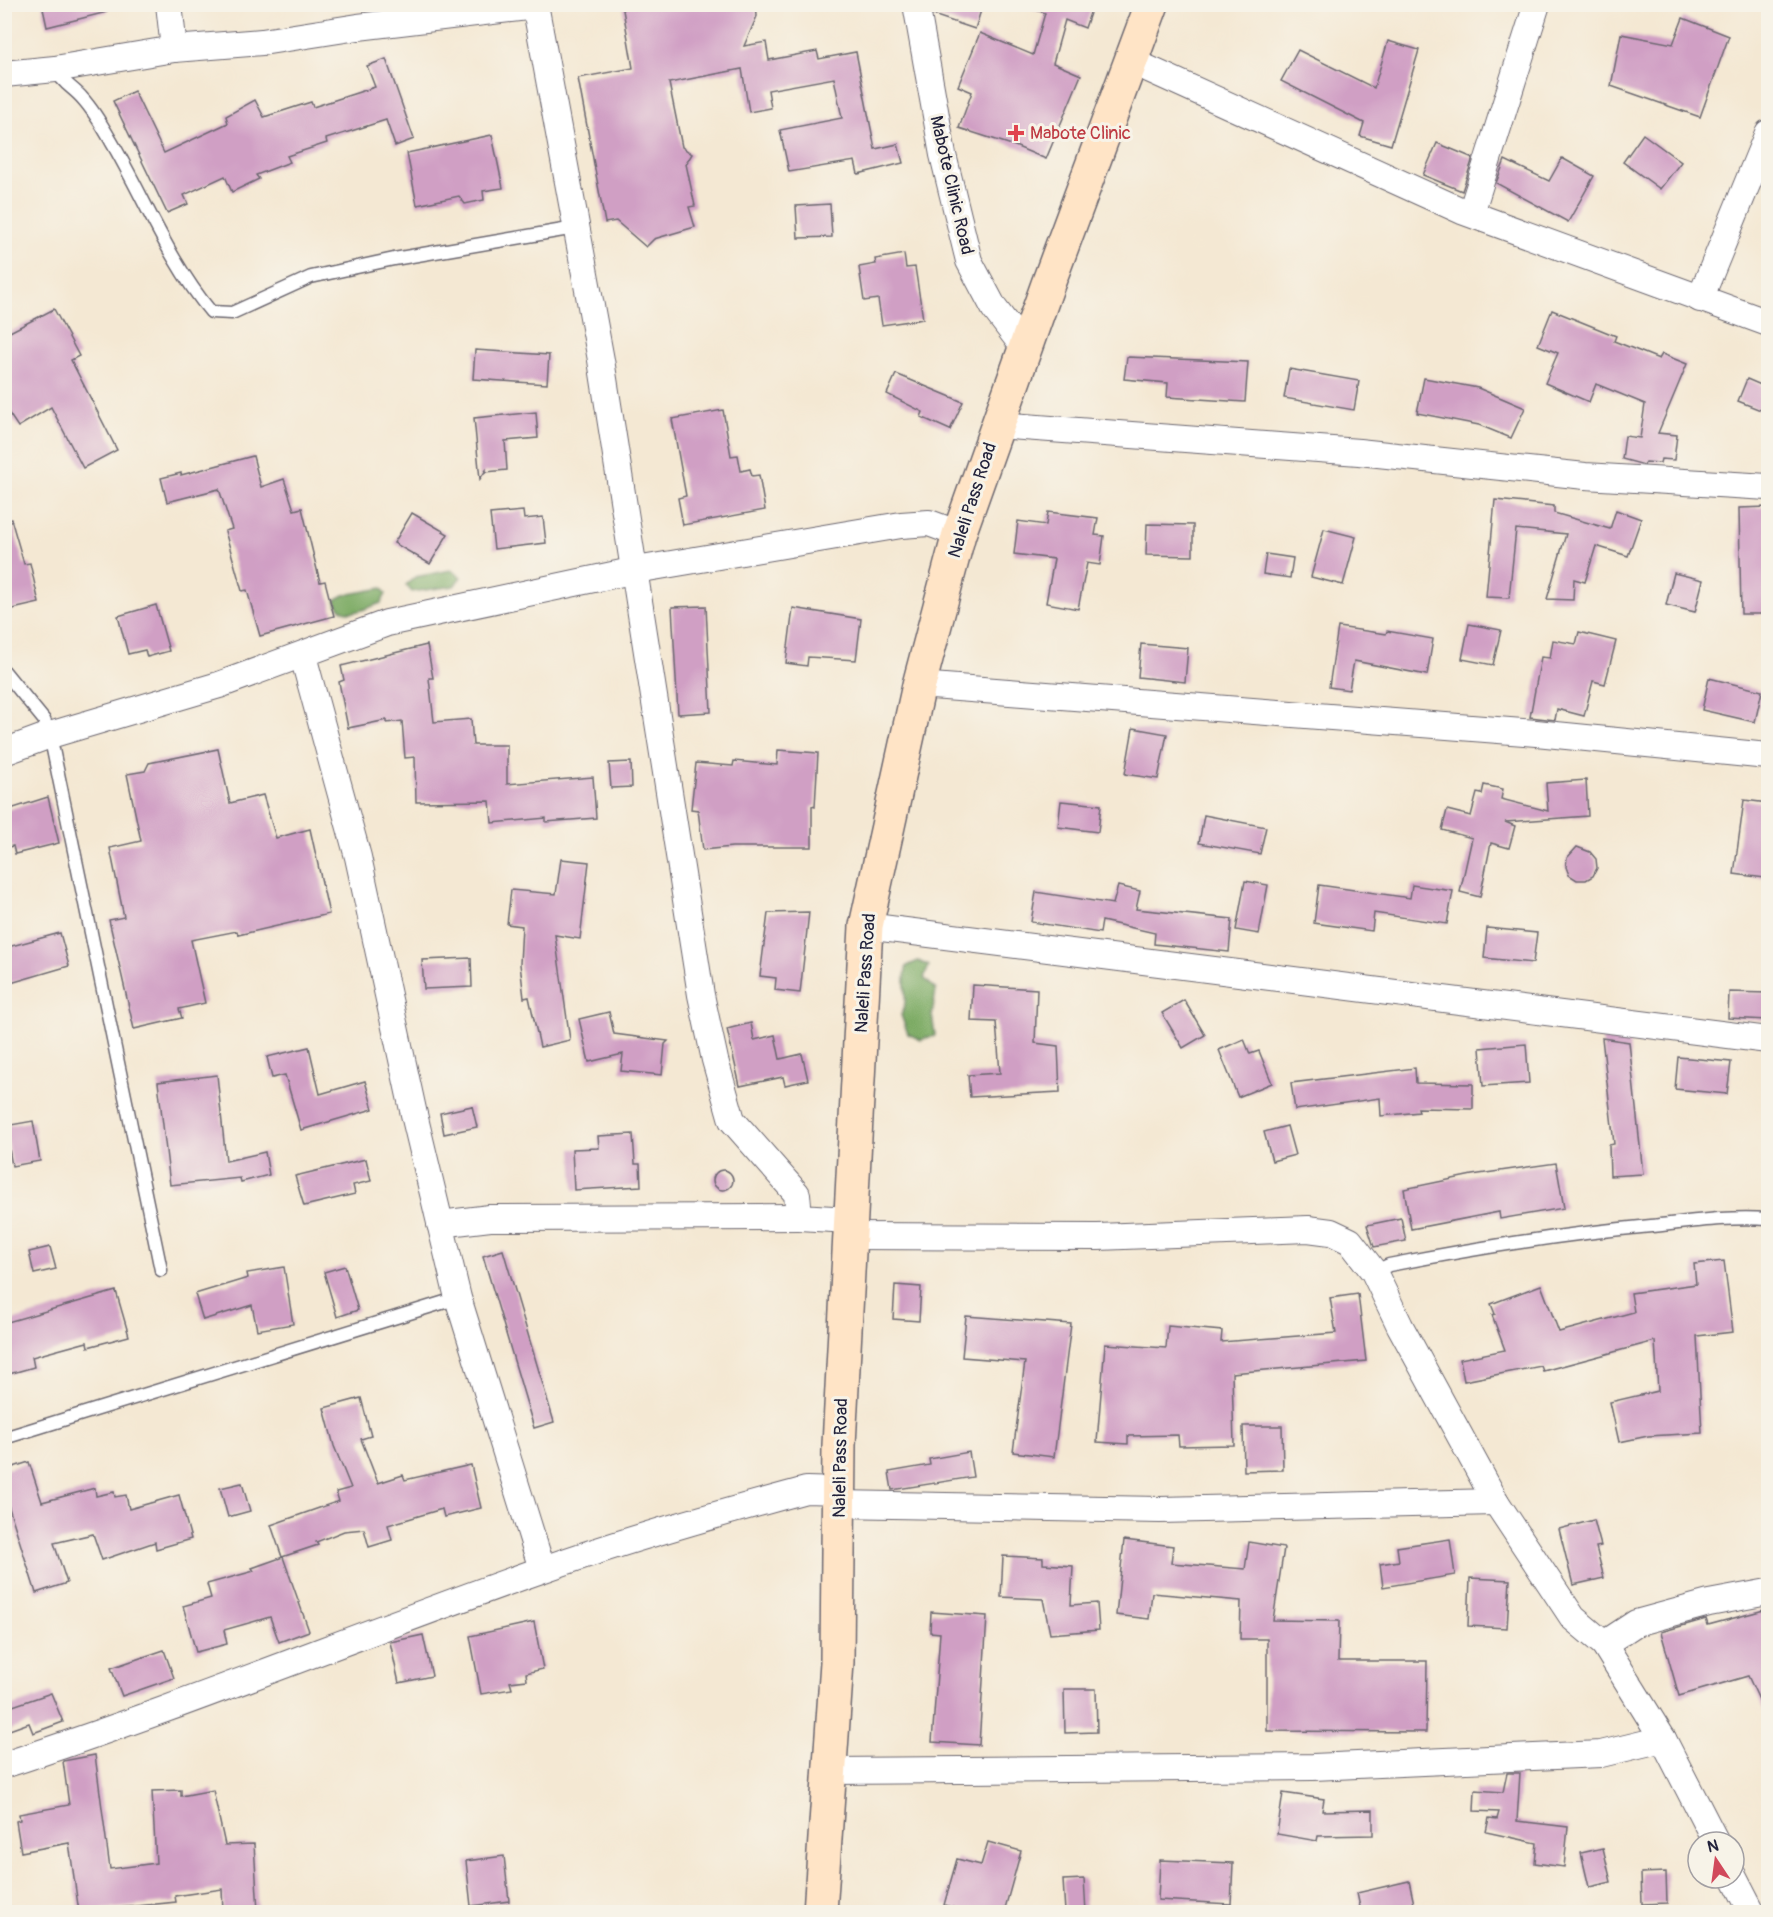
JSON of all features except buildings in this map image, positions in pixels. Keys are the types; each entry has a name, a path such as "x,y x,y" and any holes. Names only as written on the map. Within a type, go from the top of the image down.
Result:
{"main road":[{"name":"Naleli Pass Road","path":"820,1912 837,1662 839,1445 866,926 919,685 959,534 1048,284 1152,4"}],"street":[{"path":"169,4 174,49"},
{"name":"Mabote Clinic Road","path":"916,4 943,155 969,261 994,308 1026,350"},
{"path":"1471,213 1537,4"},
{"path":"4,74 55,69 174,49 262,42 358,27 536,5 575,228 601,360 636,570 701,995 715,1060 732,1120 797,1194 799,1217"},
{"path":"1131,61 1471,213 1768,323"},
{"path":"1700,299 1768,133"},
{"path":"997,425 1359,452 1585,476 1768,487"},
{"path":"4,752 50,735 219,685 303,656 387,622 636,570 900,525 929,523 959,534"},
{"path":"303,656 358,857 458,1298 542,1569"},
{"path":"919,685 1524,732 1768,756"},
{"path":"866,926 1768,1040"},
{"path":"440,1224 490,1218 799,1217 849,1228 1098,1237 1308,1229 1331,1232 1350,1241 1374,1272 1400,1326 1496,1502 1573,1618 1604,1644 1663,1739 1710,1830"},
{"path":"4,1765 193,1700 542,1569 806,1490 839,1498 1172,1510 1496,1502"},
{"path":"1604,1644 1636,1623 1709,1603 1768,1592"},
{"path":"831,1771 1313,1767 1601,1754 1663,1739"},
{"path":"1741,1890 1752,1912"}],"lane":[{"path":"55,69 62,82 82,97 111,140 154,220 200,298 211,312 232,313 311,277 394,259 575,228"},
{"path":"4,671 44,720 50,735 161,1270"},
{"path":"1374,1272 1389,1265 1496,1244 1563,1235 1740,1217 1768,1220"},
{"path":"4,1438 458,1298"}],"green space":[{"path":"451,570 461,577 454,586 412,592 406,585 415,577"},
{"path":"382,588 386,594 381,603 355,612 343,611 335,600 344,595"},
{"path":"918,961 929,966 924,978 936,990 932,1015 935,1035 921,1040 908,1034 901,1015 905,1004 907,966"}],"place":[{"name":"Mabote Clinic","path":"1016,133"}]}
